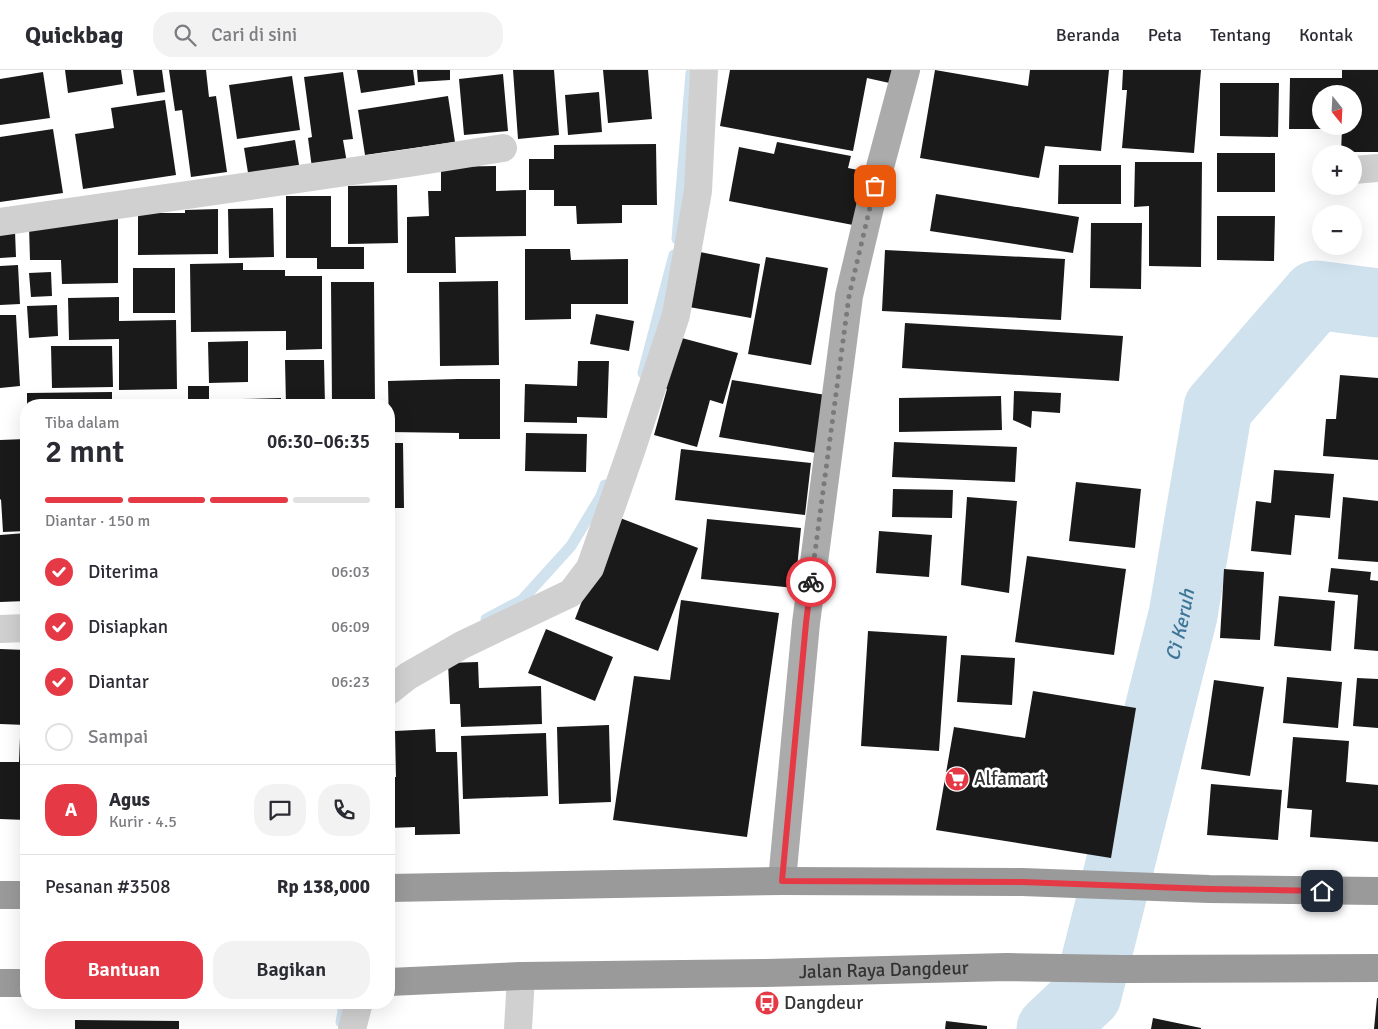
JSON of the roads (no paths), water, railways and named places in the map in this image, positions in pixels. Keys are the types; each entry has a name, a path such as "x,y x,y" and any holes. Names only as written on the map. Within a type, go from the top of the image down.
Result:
{"highway":[{"path":"395,888 782,881 1022,882 1209,889 1378,891"},
{"path":"0,895 20,895"},
{"name":"Jalan Raya Dangdeur","path":"395,982 521,976 765,973 1007,967 1378,968"},
{"path":"0,983 20,983"}],"main road":[{"path":"782,881 806,623 849,296 875,186 906,70"}],"street":[{"path":"395,686 408,676 454,650 570,593 590,568 676,315 698,191 704,70"},
{"path":"0,222 502,148"},
{"path":"1362,169 1378,168"},
{"path":"0,629 20,628"},
{"path":"518,1029 521,976"},
{"path":"352,1029 357,1009"}],"waterway":[{"path":"677,239 691,73"},
{"path":"643,373 674,255"},
{"name":"Ci Keruh","path":"1051,1029 1087,995 1183,615 1218,408 1316,295 1378,303"},
{"path":"486,619 522,600 571,546 601,496 605,485"},
{"path":"341,1022 343,1009"}],"place":[{"name":"Alfamart","path":"957,779"},
{"name":"Dangdeur","path":"767,1003"}]}
